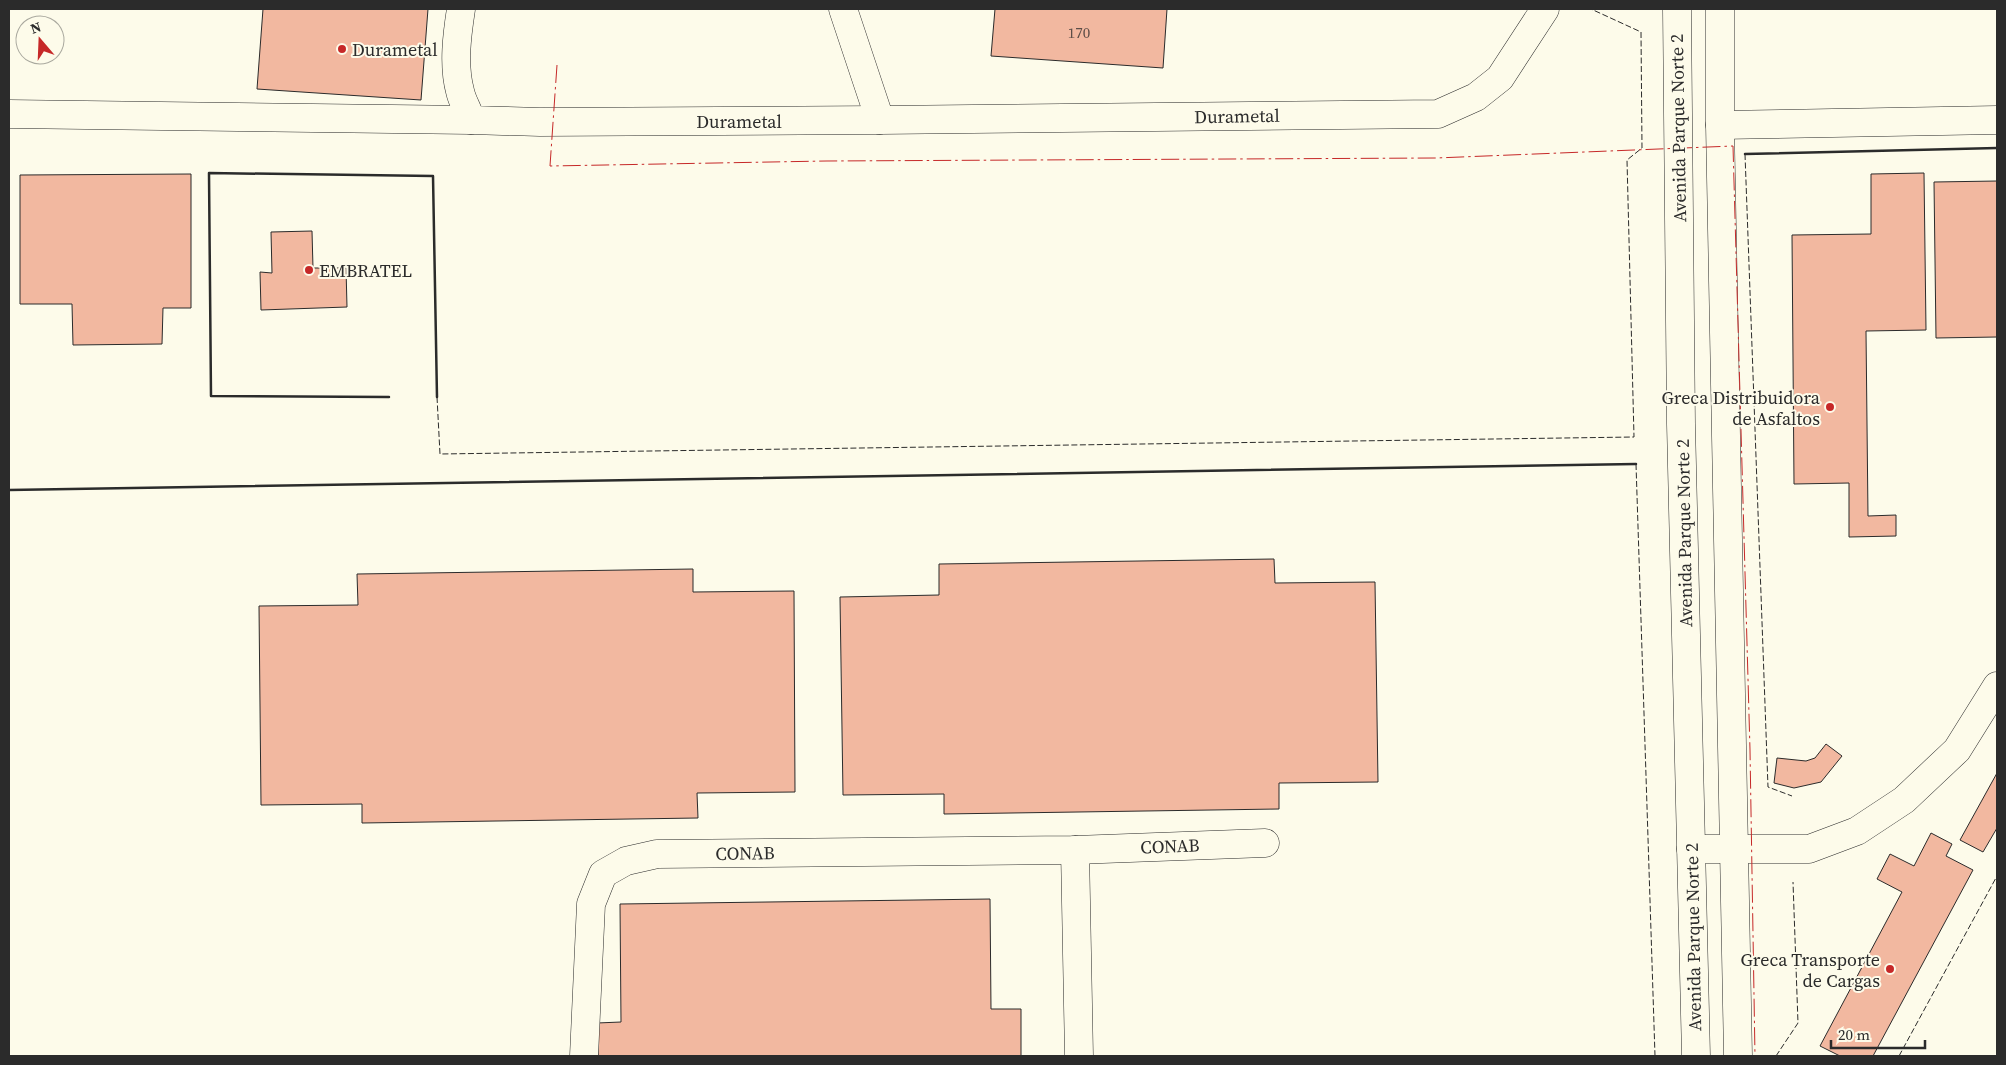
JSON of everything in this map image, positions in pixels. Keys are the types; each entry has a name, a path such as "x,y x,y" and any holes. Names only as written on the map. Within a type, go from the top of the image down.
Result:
{"street":[{"path":"461,9 457,36 457,67 460,90 472,120"},
{"path":"843,9 880,120"},
{"name":"Durametal","path":"9,114 540,122 1438,114 1476,98 1500,78 1545,9"},
{"name":"Avenida Parque Norte 2","path":"1677,9 1681,424 1696,1056"},
{"path":"1720,9 1720,116 1738,1056"},
{"path":"1678,107 1720,116 1997,120"},
{"path":"1691,849 1733,847 1784,850 1809,849 1857,831 1904,800 1956,750 1997,686"},
{"name":"CONAB","path":"584,1056 591,904 603,874 626,860 657,854 1075,850 1265,843"},
{"path":"1075,850 1079,1056"}],"building":[{"name":"Durametal","path":"263,9 428,9 421,100 257,89"},
{"path":"995,9 1167,9 1163,68 991,56"},
{"name":"Greca Distribuidora de Asfaltos","path":"1924,173 1926,330 1866,331 1868,516 1896,515 1896,536 1849,537 1849,483 1794,484 1792,235 1871,234 1871,174"},
{"path":"191,174 191,308 163,308 162,344 73,345 72,304 20,304 20,175"},
{"path":"1997,181 1997,337 1936,338 1934,182"},
{"name":"EMBRATEL","path":"312,231 313,268 346,268 347,307 261,310 260,272 272,273 271,232"},
{"path":"1274,559 1275,583 1375,582 1378,782 1279,783 1279,809 944,814 944,794 843,795 840,597 939,595 939,564"},
{"path":"693,569 693,592 794,591 795,792 697,793 698,818 362,823 362,804 261,805 259,606 358,605 357,574"},
{"path":"1826,744 1842,756 1821,782 1794,788 1774,783 1777,758 1806,761 1815,758"},
{"path":"1997,773 1997,828 1983,852 1960,840"},
{"name":"Greca Transporte de Cargas","path":"1931,833 1952,844 1946,856 1973,870 1873,1056 1840,1056 1820,1046 1902,892 1877,879 1890,854 1914,866"},
{"path":"990,899 991,1009 1021,1009 1021,1056 598,1056 597,1023 621,1022 620,904"}],"fence":[{"path":"437,397 440,454 1634,437 1627,160 1642,148 1641,32 1591,9"},
{"path":"1745,154 1768,787 1792,796"},
{"path":"1636,464 1655,1056"},
{"path":"1899,1056 1997,876"},
{"path":"1776,1056 1798,1023 1793,882"}],"wall":[{"path":"1745,154 1997,148"},
{"path":"389,397 211,396 209,173 433,176 437,397"},
{"path":"9,490 1636,464"}],"power":[{"path":"557,65 550,166 826,161 1436,158 1733,146 1750,750 1755,1056"}],"place":[{"name":"Durametal","path":"342,49"},
{"name":"EMBRATEL","path":"309,270"},
{"name":"Greca Distribuidora de Asfaltos","path":"1830,407"},
{"name":"Greca Transporte de Cargas","path":"1890,969"}]}
